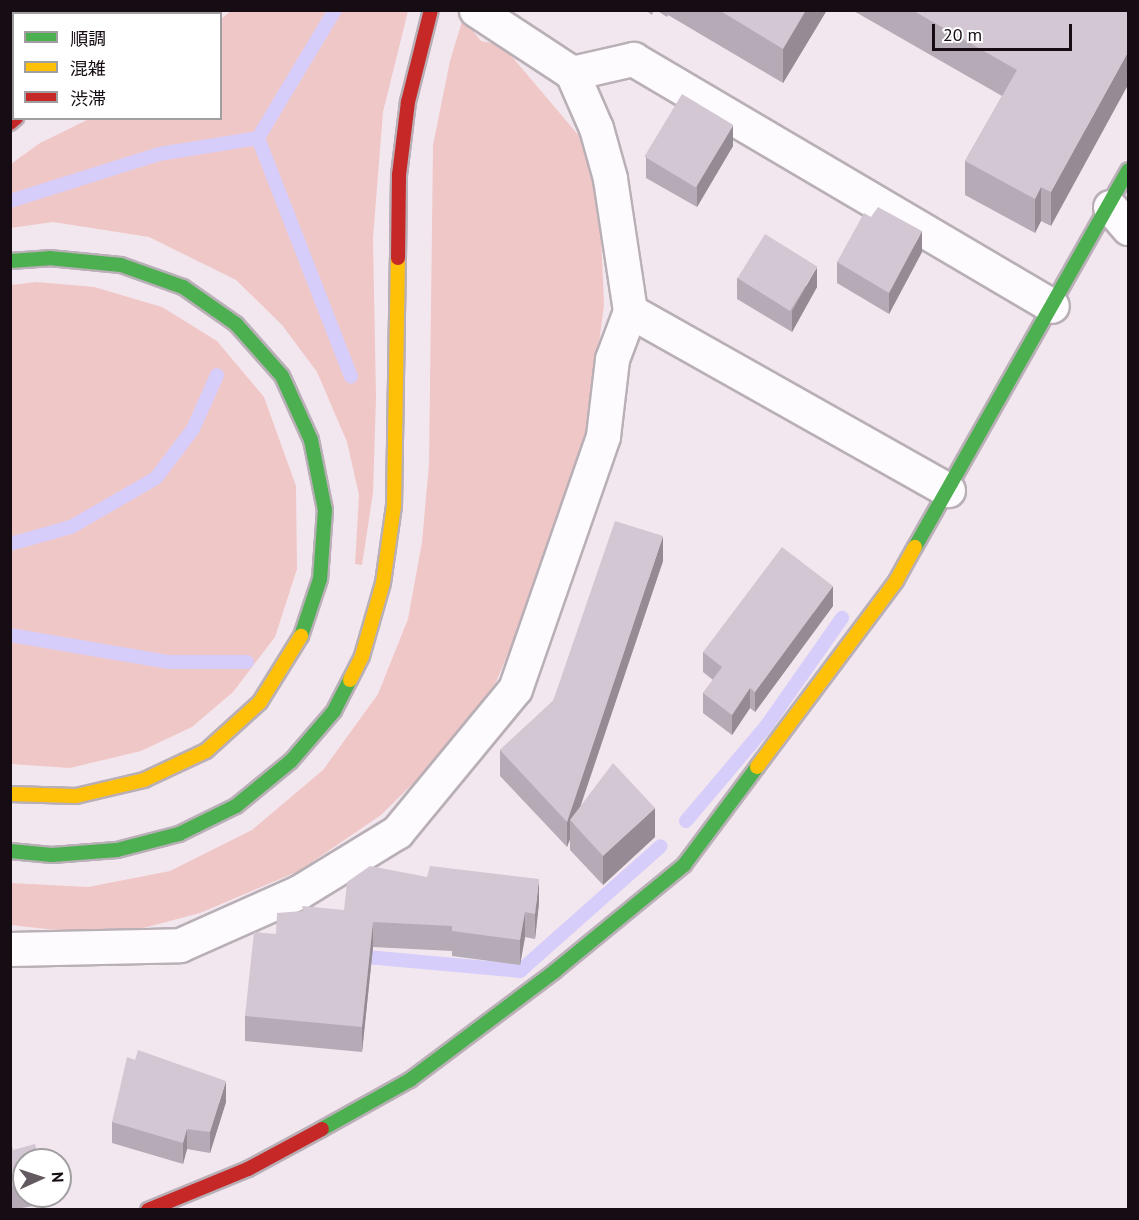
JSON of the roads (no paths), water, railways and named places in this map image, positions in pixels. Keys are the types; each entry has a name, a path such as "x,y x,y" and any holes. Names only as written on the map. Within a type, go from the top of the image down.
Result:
{"main road":[{"path":"10,851 52,855 117,850 179,834 236,806 291,761 334,711 362,656 383,582 394,506 399,176 408,102 431,10"},
{"path":"148,1209 248,1168 410,1080 555,971 684,865 896,580 1052,306 1119,218 1128,170"},
{"path":"10,261 50,258 121,265 183,287 236,324 282,376 311,440 325,510 321,579 298,645 260,702 206,751 144,780 76,796 10,794"}],"street":[{"path":"10,949 180,945 299,892 396,832 514,688 603,436 612,359 630,311 610,178 596,128 572,73 476,10"},
{"path":"572,73 633,59 1052,306"},
{"path":"630,311 948,490"}],"waterway":[{"path":"258,138 335,10"},
{"path":"258,138 351,376"},
{"path":"10,201 159,154 258,138"},
{"path":"10,544 71,527 156,478 193,429 217,375"},
{"path":"686,821 767,725 842,618"},
{"path":"10,635 168,662 247,662"},
{"path":"356,956 520,971 661,846"}]}
